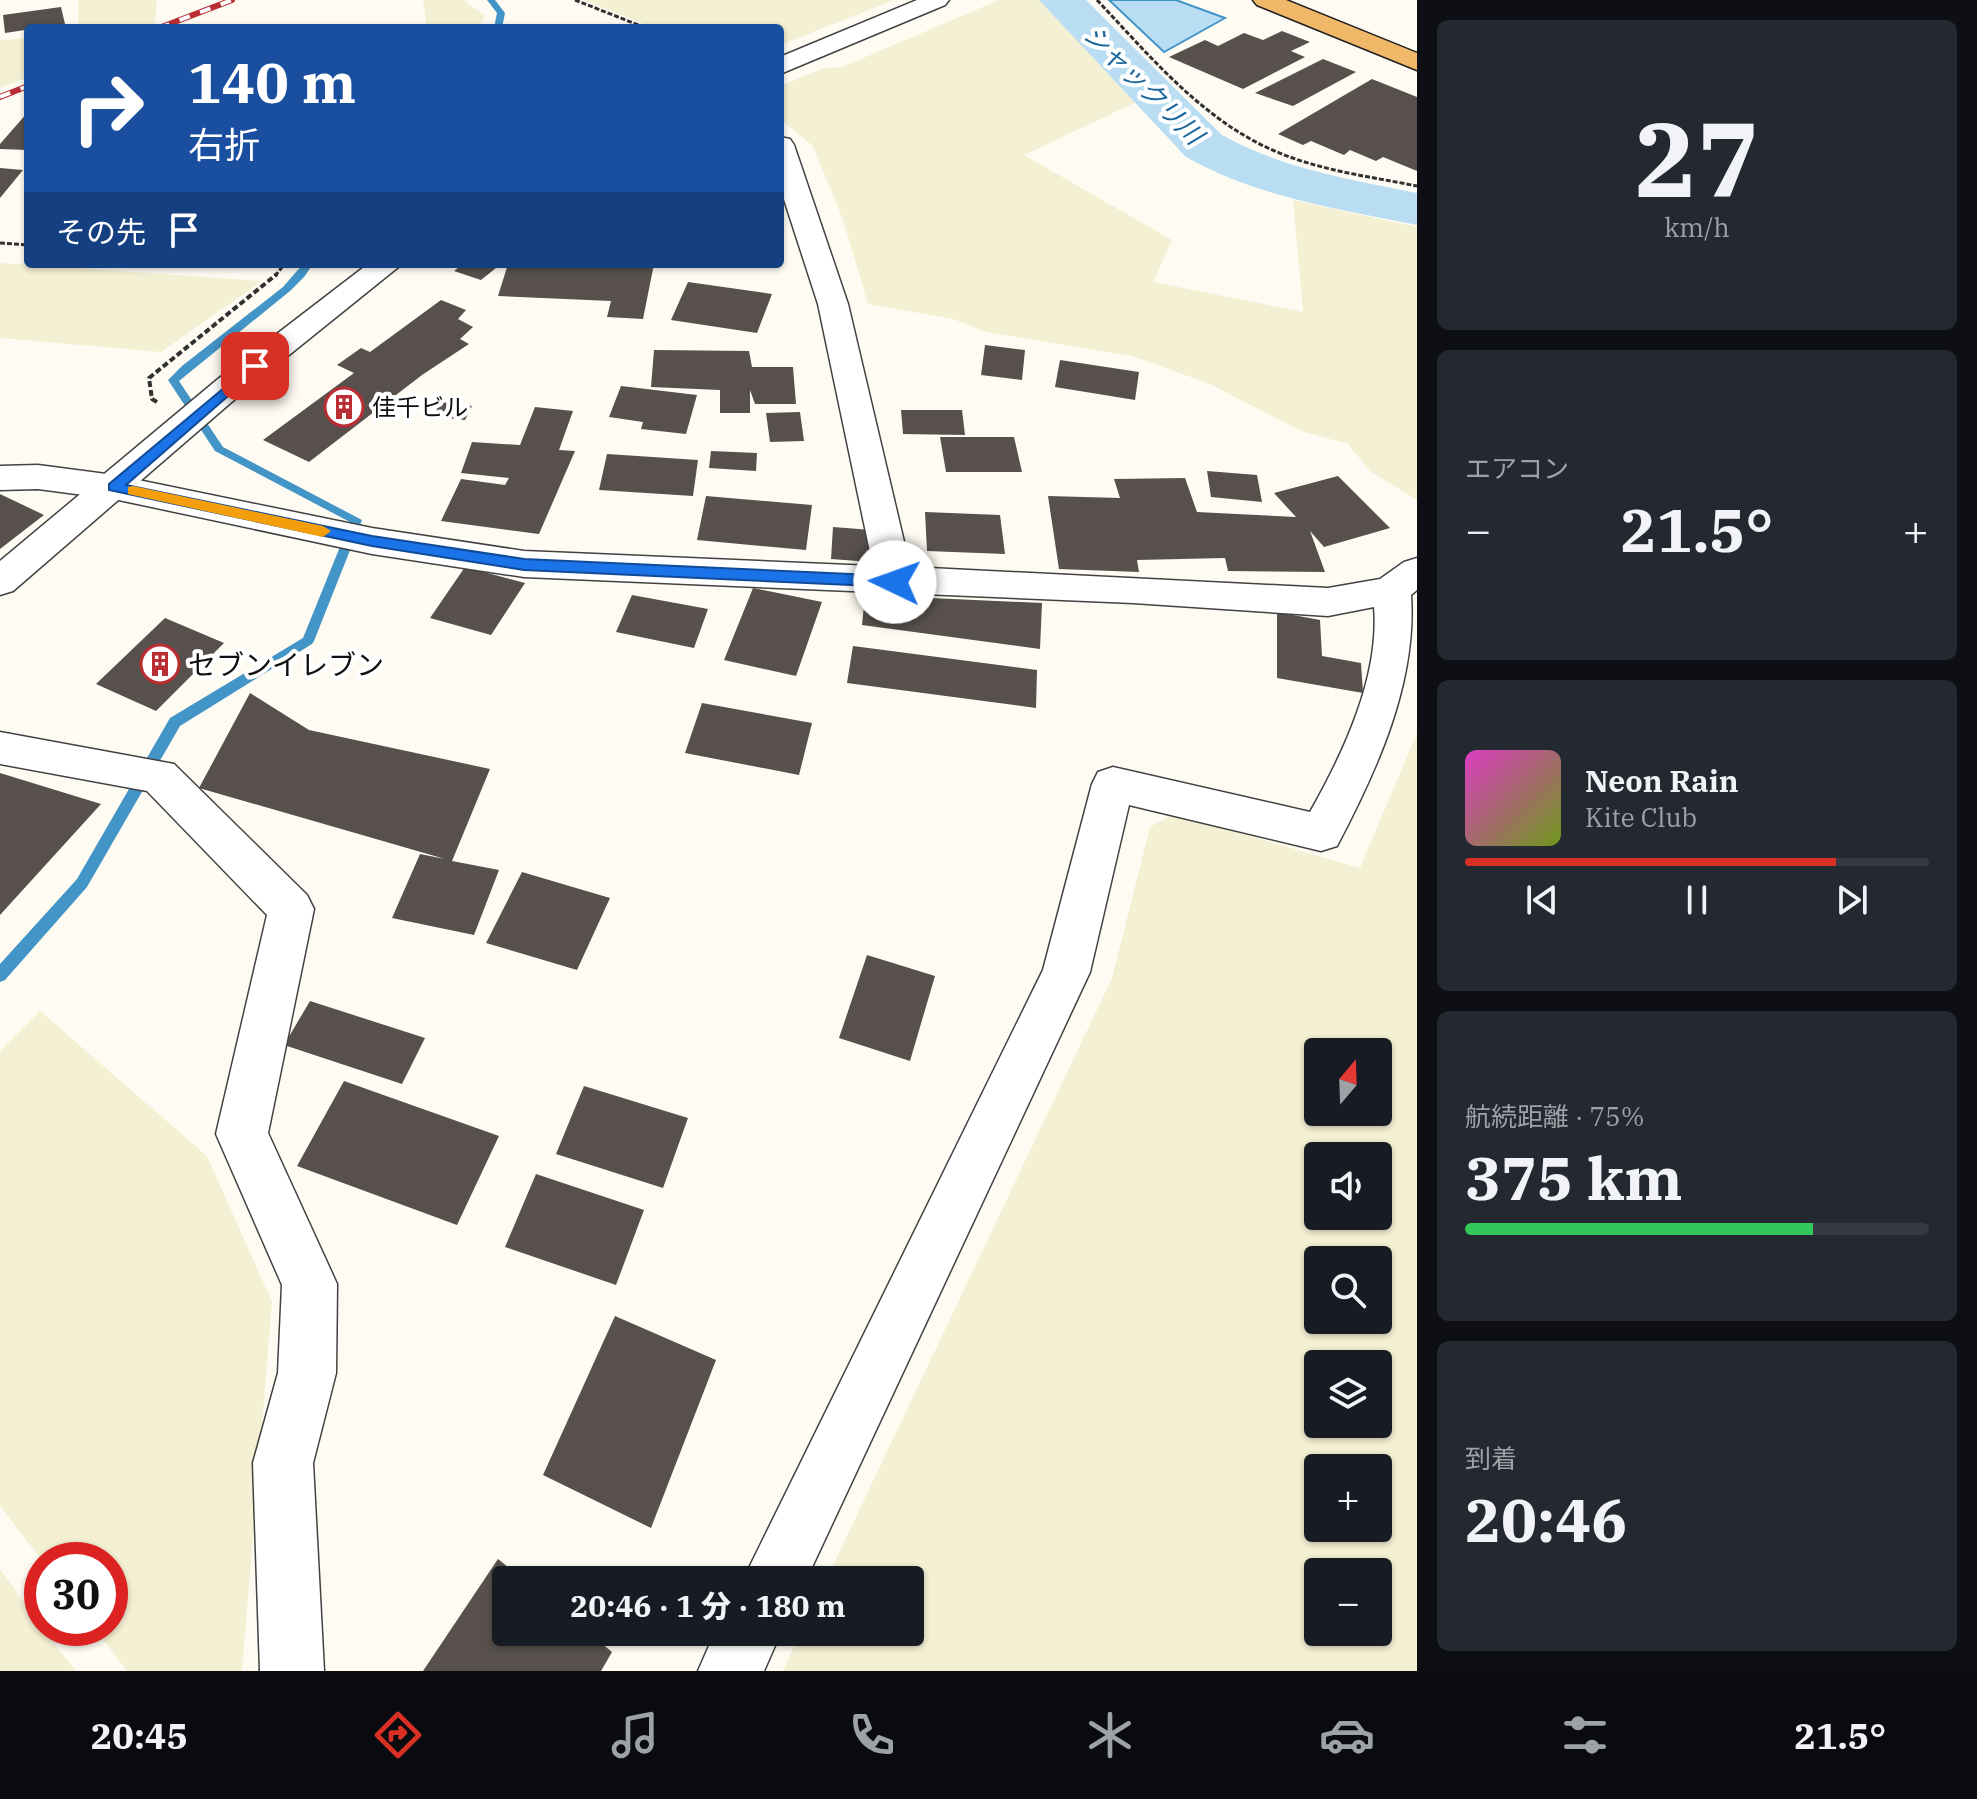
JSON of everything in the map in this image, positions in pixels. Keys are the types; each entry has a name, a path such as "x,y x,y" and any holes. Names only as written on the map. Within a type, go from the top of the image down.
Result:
{"highway":[{"path":"1265,0 1417,62"},
{"path":"1307,0 1417,46"}],"street":[{"path":"784,64 937,0"},
{"path":"784,157 833,304 895,582"},
{"path":"0,582 230,386 382,268"},
{"path":"0,478 38,477 114,487 354,538 524,564 1133,590 1328,602 1404,581 1386,680 1347,790 1321,833 1113,784 1066,972 781,1566"},
{"path":"0,748 136,772 291,909 242,1134 310,1284 307,1373 283,1463 292,1671"},
{"path":"730,1671 742,1646"}],"path":[{"path":"575,0 636,24"},
{"path":"1097,0 1171,77 1223,123 1269,148 1314,164 1417,186"},
{"path":"0,243 24,245"},
{"path":"181,427 152,399 149,378 273,279 281,268"}],"shaded area":[{"path":"78,0 157,0 154,24 79,24"},
{"path":"423,0 464,0 485,16 480,24 426,24"},
{"path":"583,0 894,0 784,43 784,24 644,24"},
{"path":"999,0 1046,0 1141,100 1024,155 1172,240 1153,282 1303,312 1293,200 1417,227 1417,500 1370,471 1348,444 1301,431 1210,384 1132,356 986,332 953,319 868,304 843,220 813,146 784,122 784,84 824,68 842,67"},
{"path":"24,38 24,79 0,88 0,40"},
{"path":"0,263 24,265 24,268 73,268 262,281 161,352 0,338"},
{"path":"1417,733 1417,1671 783,1671 795,1646 924,1646 924,1566 833,1566 1112,978 1150,827 1173,814 1360,868"},
{"path":"40,1011 207,1156 272,1302 242,1671 127,1671 108,1646 128,1646 128,1542 28,1542 0,1506 0,1051"},
{"path":"0,1569 24,1603 24,1646 56,1646 76,1671 0,1671"}],"water":[{"path":"1109,0 1176,0 1225,18 1164,52"}],"building":[{"path":"61,7 65,24 24,24 24,30 5,33 3,15"},
{"path":"1282,31 1310,42 1291,51 1305,57 1243,89 1169,57 1205,40 1218,46 1244,33 1263,40"},
{"path":"1323,59 1356,72 1293,106 1255,93"},
{"path":"1372,79 1417,97 1417,171 1383,157 1376,161 1350,150 1344,155 1311,141 1303,145 1278,134"},
{"path":"24,117 24,150 0,149 0,144"},
{"path":"0,168 23,170 0,198"},
{"path":"458,268 496,268 481,280 454,271"},
{"path":"507,268 653,268 643,319 607,317 611,301 498,296"},
{"path":"688,282 772,294 757,333 671,320"},
{"name":"佳千ビル","path":"441,300 466,310 458,319 473,327 460,339 469,344 422,375 309,462 263,440 354,373 337,365 361,348 370,352"},
{"path":"985,345 1025,350 1022,380 981,375"},
{"path":"654,350 749,351 752,367 793,367 796,404 755,404 750,390 750,413 720,413 720,390 651,387"},
{"path":"1060,360 1139,372 1135,400 1055,387"},
{"path":"621,386 697,395 686,434 641,429 643,422 609,417"},
{"path":"441,402 472,406 465,420 433,416"},
{"path":"535,407 573,411 559,450 575,451 539,534 441,521 461,479 505,485 509,478 461,473 472,442 520,445"},
{"path":"901,410 962,410 965,435 903,434"},
{"path":"800,412 804,441 770,442 766,413"},
{"path":"940,437 1014,437 1022,472 946,472"},
{"path":"711,451 757,453 756,471 709,468"},
{"path":"607,454 698,460 693,496 599,490"},
{"path":"1207,471 1257,475 1262,502 1211,497"},
{"path":"1338,476 1390,528 1324,547 1310,531 1325,572 1228,571 1225,558 1137,560 1139,572 1059,569 1048,496 1120,498 1114,479 1185,478 1197,512 1296,517 1274,493"},
{"path":"0,494 44,515 0,549"},
{"path":"706,496 812,505 806,550 697,540"},
{"path":"925,512 1000,515 1005,554 927,551"},
{"path":"833,527 872,530 871,562 831,559"},
{"path":"465,567 525,583 491,635 430,618"},
{"path":"753,588 822,602 796,676 724,660"},
{"path":"632,595 708,609 694,648 616,632"},
{"path":"865,595 1042,603 1040,649 862,625"},
{"path":"1277,612 1320,620 1322,656 1361,663 1363,693 1277,678"},
{"name":"セブンイレブン","path":"165,618 224,643 156,711 96,684"},
{"path":"853,646 1037,670 1036,708 847,683"},
{"path":"250,693 309,730 490,769 452,861 499,870 474,935 392,918 420,854 445,859 199,788"},
{"path":"702,703 812,723 799,775 685,753"},
{"path":"0,773 101,804 0,915"},
{"path":"522,872 610,898 577,970 486,943"},
{"path":"867,955 935,976 910,1061 839,1038"},
{"path":"310,1001 425,1038 402,1084 284,1045"},
{"path":"344,1081 499,1136 457,1225 297,1166"},
{"path":"584,1086 688,1118 663,1188 556,1154"},
{"path":"536,1174 644,1210 616,1285 505,1247"},
{"path":"615,1316 716,1360 651,1528 543,1475"},
{"path":"498,1559 507,1566 493,1566"},
{"path":"492,1568 492,1646 605,1646 612,1652 601,1671 423,1671"}],"waterway":[{"path":"491,0 501,13 499,24"},
{"name":"シャックリ川","path":"1061,0 1204,146 1253,170 1280,179 1417,209"},
{"path":"0,975 82,883 175,722 308,641 356,520 219,449 173,380 287,289 305,268"}],"railway":[{"path":"169,24 232,0"},
{"path":"0,97 24,88"}],"slow traffic":[{"path":"133,491 323,531"}],"place":[{"name":"佳千ビル","path":"344,407"},
{"name":"セブンイレブン","path":"160,664"}],"route":[{"path":"255,366 114,487 372,541 524,564 895,582"}]}
